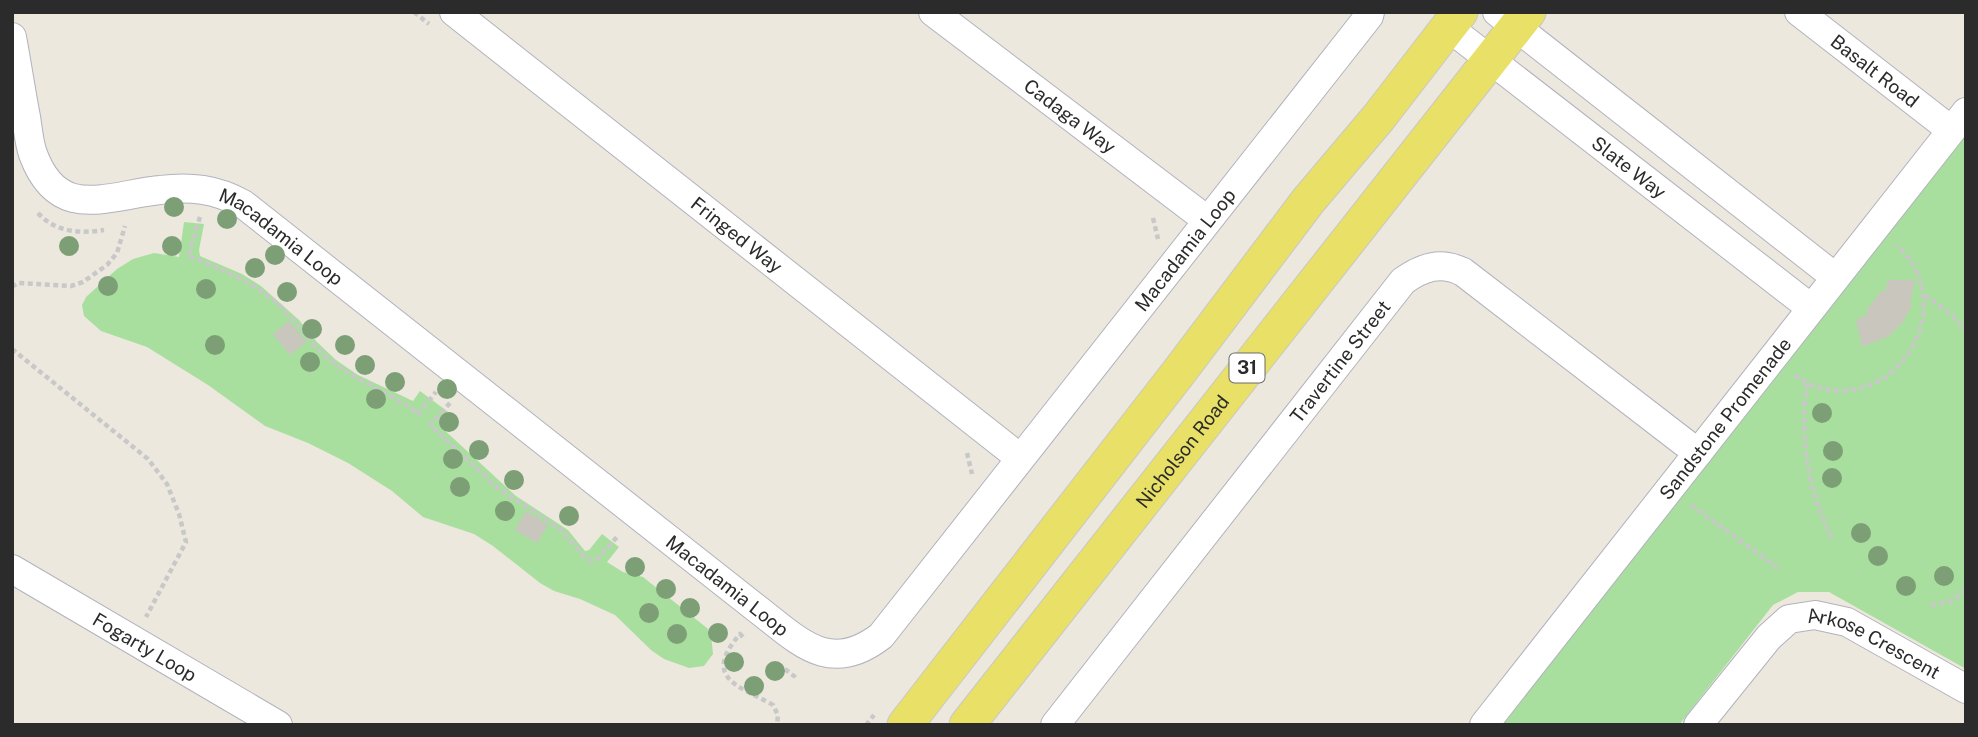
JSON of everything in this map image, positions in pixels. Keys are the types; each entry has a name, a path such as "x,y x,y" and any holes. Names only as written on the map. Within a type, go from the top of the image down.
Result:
{"main road":[{"name":"Nicholson Road","path":"967,725 1490,60 1514,17"},
{"name":"31","path":"905,725 1131,435 1308,201 1379,117 1454,20"}],"street":[{"name":"Cadaga Way","path":"933,12 1207,220"},
{"name":"Macadamia Loop","path":"12,37 32,152 48,184 58,193 73,200 98,200 160,190 195,188 215,191 243,204 811,650 829,655 851,654 868,647 881,636 1370,12"},
{"name":"Basalt Road","path":"1799,12 1959,121"},
{"name":"Slate Way","path":"1514,17 1835,278"},
{"name":"Slate Way","path":"1454,20 1490,60 1811,308"},
{"name":"Fringed Way","path":"445,21 1020,458"},
{"name":"Sandstone Promenade","path":"1484,725 1959,121"},
{"name":"Travertine Street","path":"1055,725 1403,281 1426,267 1443,265 1463,272 1698,453"},
{"name":"Fogarty Loop","path":"12,569 278,725"},
{"name":"Arkose Crescent","path":"1698,725 1769,637 1790,619 1815,615 1847,622 1966,689"}],"path":[{"path":"414,12 445,21"},
{"path":"34,209 55,227 71,232 138,224"},
{"path":"1145,211 1155,219 1158,244"},
{"path":"200,216 188,256 247,282 267,294 286,311 330,361 354,377 393,396 418,414 437,392"},
{"path":"190,217 208,217"},
{"path":"12,286 18,283 71,286 83,282 107,265 117,253 125,226"},
{"path":"1795,375 1807,384 1847,390 1861,388 1885,377 1904,360 1919,333 1925,309 1924,295 1913,264 1897,244"},
{"path":"1924,295 1953,316 1966,331"},
{"path":"12,349 148,459 167,484 186,542 133,640"},
{"path":"426,384 461,411"},
{"path":"1807,384 1804,422 1807,461 1818,504 1833,540"},
{"path":"450,402 430,425 499,489 550,522 592,561 618,536"},
{"path":"959,446 968,454 973,481"},
{"path":"1691,505 1778,568"},
{"path":"608,527 628,544"},
{"path":"1931,605 1951,601 1966,590"},
{"path":"730,626 751,643"},
{"path":"740,634 727,652 723,663 726,674 744,692 773,705 778,715 777,725"},
{"path":"772,659 794,676 803,664"}],"green space":[{"path":"1966,132 1966,669 1829,592 1798,592 1773,605 1679,725 1499,725"},
{"path":"184,222 204,224 200,256 242,274 261,286 299,320 336,360 358,375 413,401 420,391 451,414 441,427 516,496 568,530 585,551 589,550 602,534 619,547 607,562 623,572 643,577 707,628 711,634 713,654 704,666 689,668 664,659 615,615 554,591 474,534 423,517 392,491 348,463 265,426 208,385 147,347 101,331 84,316 82,305 86,297 117,269 133,259 154,253 179,257"}],"building":[{"path":"1888,280 1915,280 1910,304 1912,305 1902,323 1889,336 1862,347 1856,320 1868,314 1866,311 1882,290 1885,292"},
{"path":"289,321 306,342 290,355 273,334"},
{"path":"526,511 548,525 537,543 515,530"}]}
